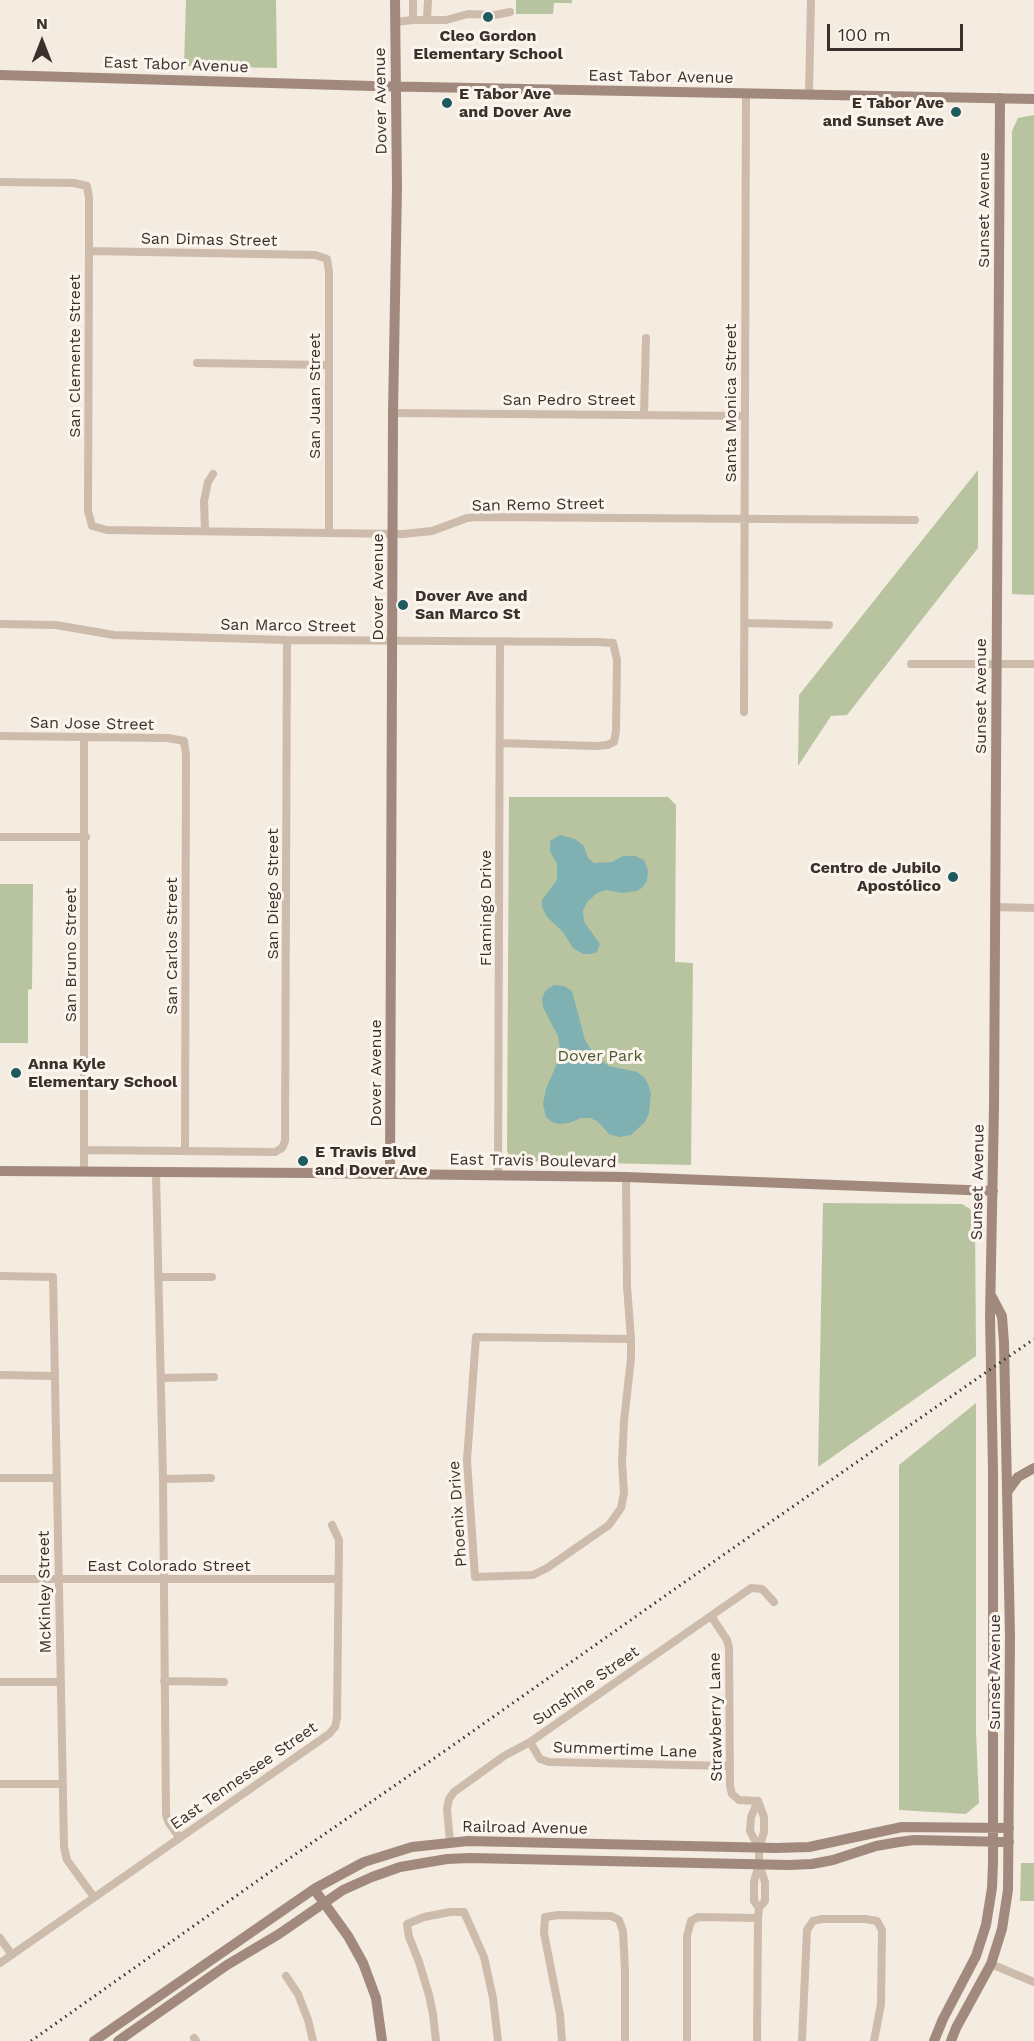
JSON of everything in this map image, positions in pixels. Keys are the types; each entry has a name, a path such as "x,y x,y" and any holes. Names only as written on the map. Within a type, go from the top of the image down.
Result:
{"main road":[{"name":"Dover Avenue","path":"390,1174 393,413 397,187 395,0"},
{"name":"East Tabor Avenue","path":"0,75 395,86 1034,99"},
{"name":"Sunset Avenue","path":"934,2041 975,1956 986,1925 992,1888 991,1295 1000,98"},
{"name":"East Travis Boulevard","path":"0,1172 626,1177 993,1191"},
{"name":"Sunset Avenue","path":"951,2041 991,1964 1002,1929 1008,1890 1010,1636 1002,1316 991,1295"},
{"path":"993,1472 1031,1470"},
{"path":"1007,1492 1018,1477 1031,1470"},
{"name":"Railroad Avenue","path":"94,2041 314,1888 364,1862 412,1847 450,1842 809,1847 902,1827 1009,1828"},
{"name":"Railroad Avenue","path":"118,2041 227,1965 279,1934 343,1890 400,1867 447,1859 812,1864 899,1842 1009,1842"},
{"path":"314,1888 348,1936 363,1963 376,1998 382,2041"}],"street":[{"path":"413,20 414,0"},
{"path":"427,20 428,0"},
{"path":"809,94 811,0"},
{"path":"395,22 446,20 468,14 495,15 510,12"},
{"name":"Santa Monica Street","path":"744,712 746,93"},
{"name":"San Clemente Street","path":"0,182 74,183 87,186 89,198 88,512 92,526"},
{"name":"San Dimas Street","path":"89,251 315,255 327,259"},
{"name":"San Juan Street","path":"327,259 329,272 329,532"},
{"path":"644,414 646,338"},
{"path":"197,363 328,365"},
{"name":"San Pedro Street","path":"393,413 744,416"},
{"path":"204,530 204,501 208,482 213,474"},
{"name":"San Remo Street","path":"92,526 107,530 393,533 426,532 467,518 478,517 915,520"},
{"name":"San Marco Street","path":"0,624 56,625 114,635 287,640 613,643 617,660 614,742 596,746 501,743"},
{"path":"745,624 829,625"},
{"name":"San Diego Street","path":"185,1151 275,1152 282,1148 285,1141 287,640"},
{"name":"Flamingo Drive","path":"498,1175 500,642"},
{"path":"911,664 1034,664"},
{"name":"San Jose Street","path":"0,736 168,738 184,741"},
{"name":"San Bruno Street","path":"84,737 86,837 84,1172"},
{"name":"San Carlos Street","path":"184,741 186,755 185,1151"},
{"path":"0,837 86,837"},
{"path":"995,907 1034,908"},
{"path":"84,1150 185,1151"},
{"path":"156,1173 163,1479 166,1815 179,1837"},
{"name":"Phoenix Drive","path":"626,1177 627,1286 631,1339 631,1358 624,1421 622,1463 624,1493 621,1508 609,1525 547,1568 533,1575 475,1577 467,1460 476,1337 631,1339"},
{"name":"McKinley Street","path":"0,1276 53,1277 64,1853 94,1898"},
{"path":"158,1277 212,1277"},
{"path":"0,1375 54,1376"},
{"path":"160,1378 214,1377"},
{"path":"0,1478 57,1478"},
{"path":"163,1479 211,1478"},
{"name":"East Tennessee Street","path":"0,1963 329,1734 335,1727 337,1718 339,1540 332,1525"},
{"name":"East Colorado Street","path":"0,1579 339,1579"},
{"name":"Sunshine Street","path":"450,1842 447,1809 449,1799 454,1792 504,1756 530,1742 751,1588 762,1589 774,1602"},
{"name":"Strawberry Lane","path":"711,1616 727,1640 729,1648 729,1766 732,1794 740,1800 758,1801"},
{"path":"164,1681 224,1682"},
{"path":"0,1682 60,1682"},
{"name":"Summertime Lane","path":"530,1742 540,1759 549,1762 729,1766"},
{"path":"0,1784 63,1784"},
{"path":"758,1801 751,1817 750,1831 759,1848"},
{"path":"757,2041 759,1908 754,1901 754,1882 764,1832 764,1817 758,1801"},
{"path":"436,2041 431,2004 409,1937 407,1924 424,1917 464,1912 484,1957 493,1998 498,2041"},
{"path":"562,2041 560,2015 544,1933 545,1917 559,1914 611,1916 619,1920 623,1931 625,1971 625,2041"},
{"path":"687,2041 687,1936 691,1921 698,1917 758,1918"},
{"path":"802,2041 807,1930 813,1921 822,1919 865,1919 877,1921 882,1930 881,2004 874,2041"},
{"path":"0,1938 12,1955"},
{"path":"991,1964 1034,1982"},
{"path":"286,1976 298,1994 313,2041"}],"green space":[{"path":"186,0 276,0 277,68 184,66"},
{"path":"516,0 572,0 572,3 554,3 553,14 516,14"},
{"path":"1034,115 1034,595 1012,594 1012,131 1018,118"},
{"path":"978,470 978,548 847,715 831,716 798,766 799,695"},
{"name":"Dover Park","path":"509,797 668,797 676,805 675,962 693,963 691,1165 514,1161 509,1157 507,1150"},
{"path":"0,884 33,884 32,989 28,990 28,1043 0,1043"},
{"path":"823,1203 962,1204 970,1209 975,1219 976,1356 818,1467"},
{"path":"976,1403 976,1731 979,1803 966,1814 899,1810 899,1465"},
{"path":"1021,1863 1034,1863 1034,1901 1020,1901"}],"water":[{"path":"560,835 575,839 584,846 588,858 594,863 612,862 623,856 635,856 644,860 648,870 647,881 642,888 623,893 606,890 597,893 587,902 583,911 584,922 600,944 597,952 591,954 583,954 573,948 563,932 547,917 542,907 542,900 557,880 557,864 550,851 550,841"},
{"path":"554,985 564,986 572,991 585,1040 595,1056 609,1066 637,1072 645,1078 651,1093 649,1113 645,1122 631,1135 619,1137 609,1134 597,1121 590,1118 558,1124 546,1117 543,1104 546,1089 558,1061 560,1049 558,1036 543,1007 542,998 546,990"}],"railway":[{"path":"31,2041 1034,1339"}],"place":[{"name":"Cleo Gordon Elementary School","path":"488,17"},
{"name":"E Tabor Ave and Dover Ave","path":"447,103"},
{"name":"E Tabor Ave and Sunset Ave","path":"956,112"},
{"name":"Dover Ave and San Marco St","path":"403,605"},
{"name":"Centro de Jubilo Apostólico","path":"953,877"},
{"name":"Anna Kyle Elementary School","path":"16,1073"},
{"name":"E Travis Blvd and Dover Ave","path":"303,1161"}]}
